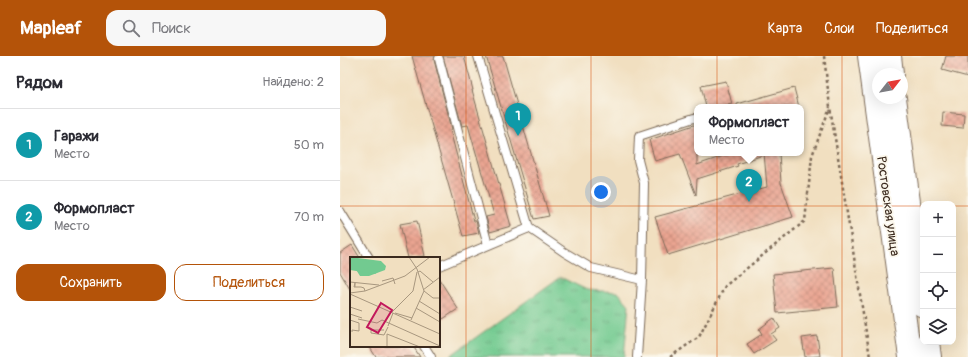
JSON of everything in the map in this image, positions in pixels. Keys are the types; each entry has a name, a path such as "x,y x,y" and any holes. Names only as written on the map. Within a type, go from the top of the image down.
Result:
{"highway":[{"name":"Ростовская улица","path":"869,56 910,357"},
{"path":"890,56 891,68"},
{"name":"Ростовская улица","path":"896,104 920,284"},
{"path":"928,345 930,357"}],"lane":[{"path":"478,56 529,228 591,268 642,280"},
{"path":"439,59 488,245"},
{"path":"637,357 642,280 644,183 638,160 639,136 694,118"},
{"path":"340,211 368,257"},
{"path":"440,266 529,228"},
{"path":"425,347 431,357"}],"path":[{"path":"824,56 830,107 870,357"},
{"path":"670,357 699,337 725,286 805,221 812,156 830,107"}],"green space":[{"path":"560,277 587,290 618,292 629,305 624,357 450,357 450,356"}],"building":[{"path":"412,56 435,56 434,60 452,129 450,130 474,221 476,221 479,233 463,236"},
{"path":"443,56 464,56 472,90 511,226 490,232 486,217 494,215 468,125 462,126"},
{"path":"486,56 503,56 549,216 534,219"},
{"path":"946,56 968,56 968,77 942,70"},
{"path":"726,81 732,104 705,104 701,86"},
{"path":"794,88 798,104 737,104"},
{"path":"943,112 964,114 963,128 942,126"},
{"path":"694,125 694,156 697,156 697,165 723,156 760,156 737,164 738,166 697,179 696,195 680,154 655,161 649,140"},
{"path":"764,156 779,156 781,183 793,217 668,255 655,217 767,187"},
{"path":"417,221 425,256 408,257 400,224"},
{"path":"352,245 359,257 350,257 350,289 340,272 340,253"},
{"path":"834,268 838,307 777,313 773,274"},
{"path":"440,281 458,309 443,319 440,314"},
{"path":"774,318 780,328 771,334 776,340 754,354 747,344 762,334 759,329"},
{"path":"817,336 820,356 805,357 802,338"},
{"path":"370,347 414,347 420,357 376,357"}],"place":[{"name":"Гаражи","path":"518,136"},
{"name":"Формопласт","path":"749,202"}]}
